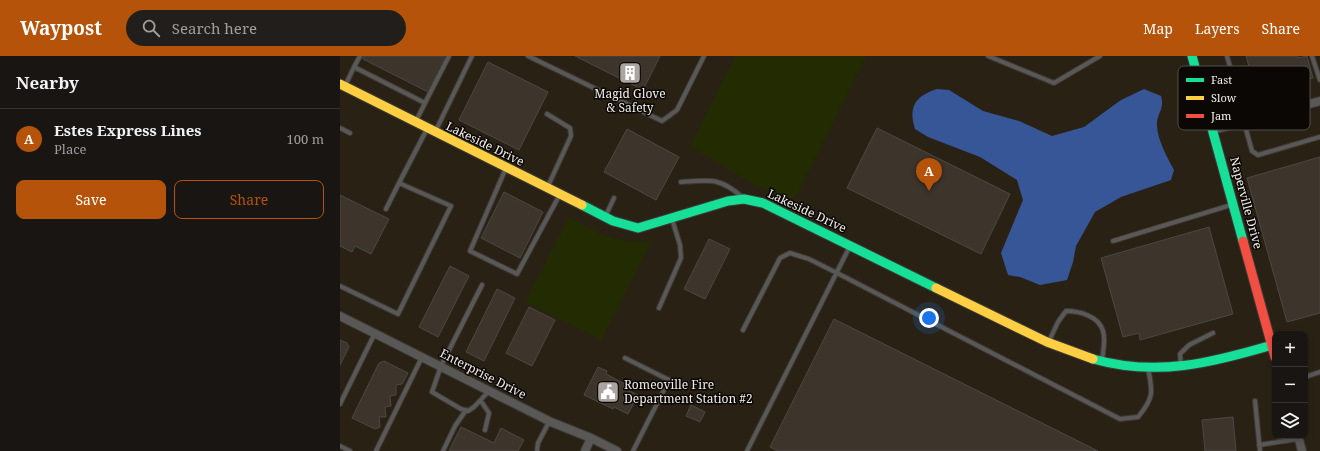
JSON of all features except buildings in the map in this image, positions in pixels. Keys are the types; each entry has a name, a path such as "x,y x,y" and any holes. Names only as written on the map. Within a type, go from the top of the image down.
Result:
{"street":[{"name":"Naperville Drive","path":"1192,56 1195,66"},
{"name":"Lakeside Drive","path":"342,85 604,217 638,228 728,201 744,199 764,203 1048,343 1101,361 1148,368 1181,366 1226,359 1272,345"},
{"path":"1310,104 1320,101"},
{"name":"Naperville Drive","path":"1214,130 1272,345"},
{"name":"Enterprise Drive","path":"340,316 550,421 591,438 616,451"},
{"path":"585,451 591,438"},
{"path":"1299,439 1302,451"}],"lane":[{"path":"342,85 354,68 360,56"},
{"path":"415,123 449,56"},
{"path":"386,209 399,183 431,131 472,56"},
{"path":"528,56 662,121 677,110 704,56"},
{"path":"988,56 1054,83 1100,56"},
{"path":"1227,56 1230,66"},
{"path":"1312,56 1320,80"},
{"path":"354,68 425,103"},
{"path":"546,188 571,136 570,128 547,114"},
{"path":"340,128 350,134"},
{"path":"1247,130 1252,151 1258,155 1320,137"},
{"path":"506,168 470,250 504,268 517,274 560,195"},
{"path":"681,182 714,180 734,190 744,199"},
{"path":"340,286 398,314 451,206 399,183"},
{"path":"604,217 614,198"},
{"path":"1113,240 1234,205"},
{"path":"659,308 681,258 680,245 672,219"},
{"path":"747,451 850,246"},
{"path":"743,330 780,258 790,253 809,259 837,273 1120,419 1138,417 1150,403 1153,388 1148,368"},
{"path":"482,285 441,366 432,392 461,409 466,410 474,407 481,401 489,390"},
{"path":"1048,343 1058,322 1066,311 1077,311 1096,320 1103,331 1101,361"},
{"path":"340,404 374,333"},
{"path":"1181,366 1180,354 1189,345 1213,333"},
{"path":"376,451 422,357"},
{"path":"625,358 669,380 633,451"},
{"path":"1308,375 1320,372"},
{"path":"481,401 489,413 485,430"},
{"path":"1255,401 1260,451"},
{"path":"444,451 456,426 466,410"},
{"path":"537,451 538,443 550,421"},
{"path":"1259,445 1288,439"},
{"path":"340,446 350,451"}],"shaded area":[{"path":"340,56 1320,56 1320,451 340,451"}],"green space":[{"path":"735,56 866,56 797,195 792,199 766,190 727,169 690,146"},
{"path":"569,217 603,235 626,241 651,242 601,340 527,303 526,300"}],"water":[{"path":"937,89 949,90 983,111 1019,121 1052,136 1084,127 1121,100 1144,89 1161,96 1162,105 1157,126 1161,143 1174,170 1171,180 1121,197 1095,212 1076,246 1067,280 1040,285 1020,277 1008,275 1001,253 1023,200 1017,180 980,157 928,137 915,129 912,114 915,103 923,95"}],"traffic: fast":[{"path":"1192,56 1195,66"},
{"path":"1212,130 1243,241"},
{"path":"582,205 613,221 638,228 728,201 744,199 763,203 936,288"},
{"path":"1093,359 1139,367 1184,366 1227,357 1272,345"}],"traffic: slow":[{"path":"340,84 582,205"},
{"path":"936,288 1047,342 1093,359"}],"traffic: jam":[{"path":"1243,241 1272,346"}],"place":[{"name":"Magid Glove & Safety","path":"630,73"},
{"name":"Estes Express Lines","path":"929,191"},
{"name":"Romeoville Fire Department Station #2","path":"608,392"}]}
